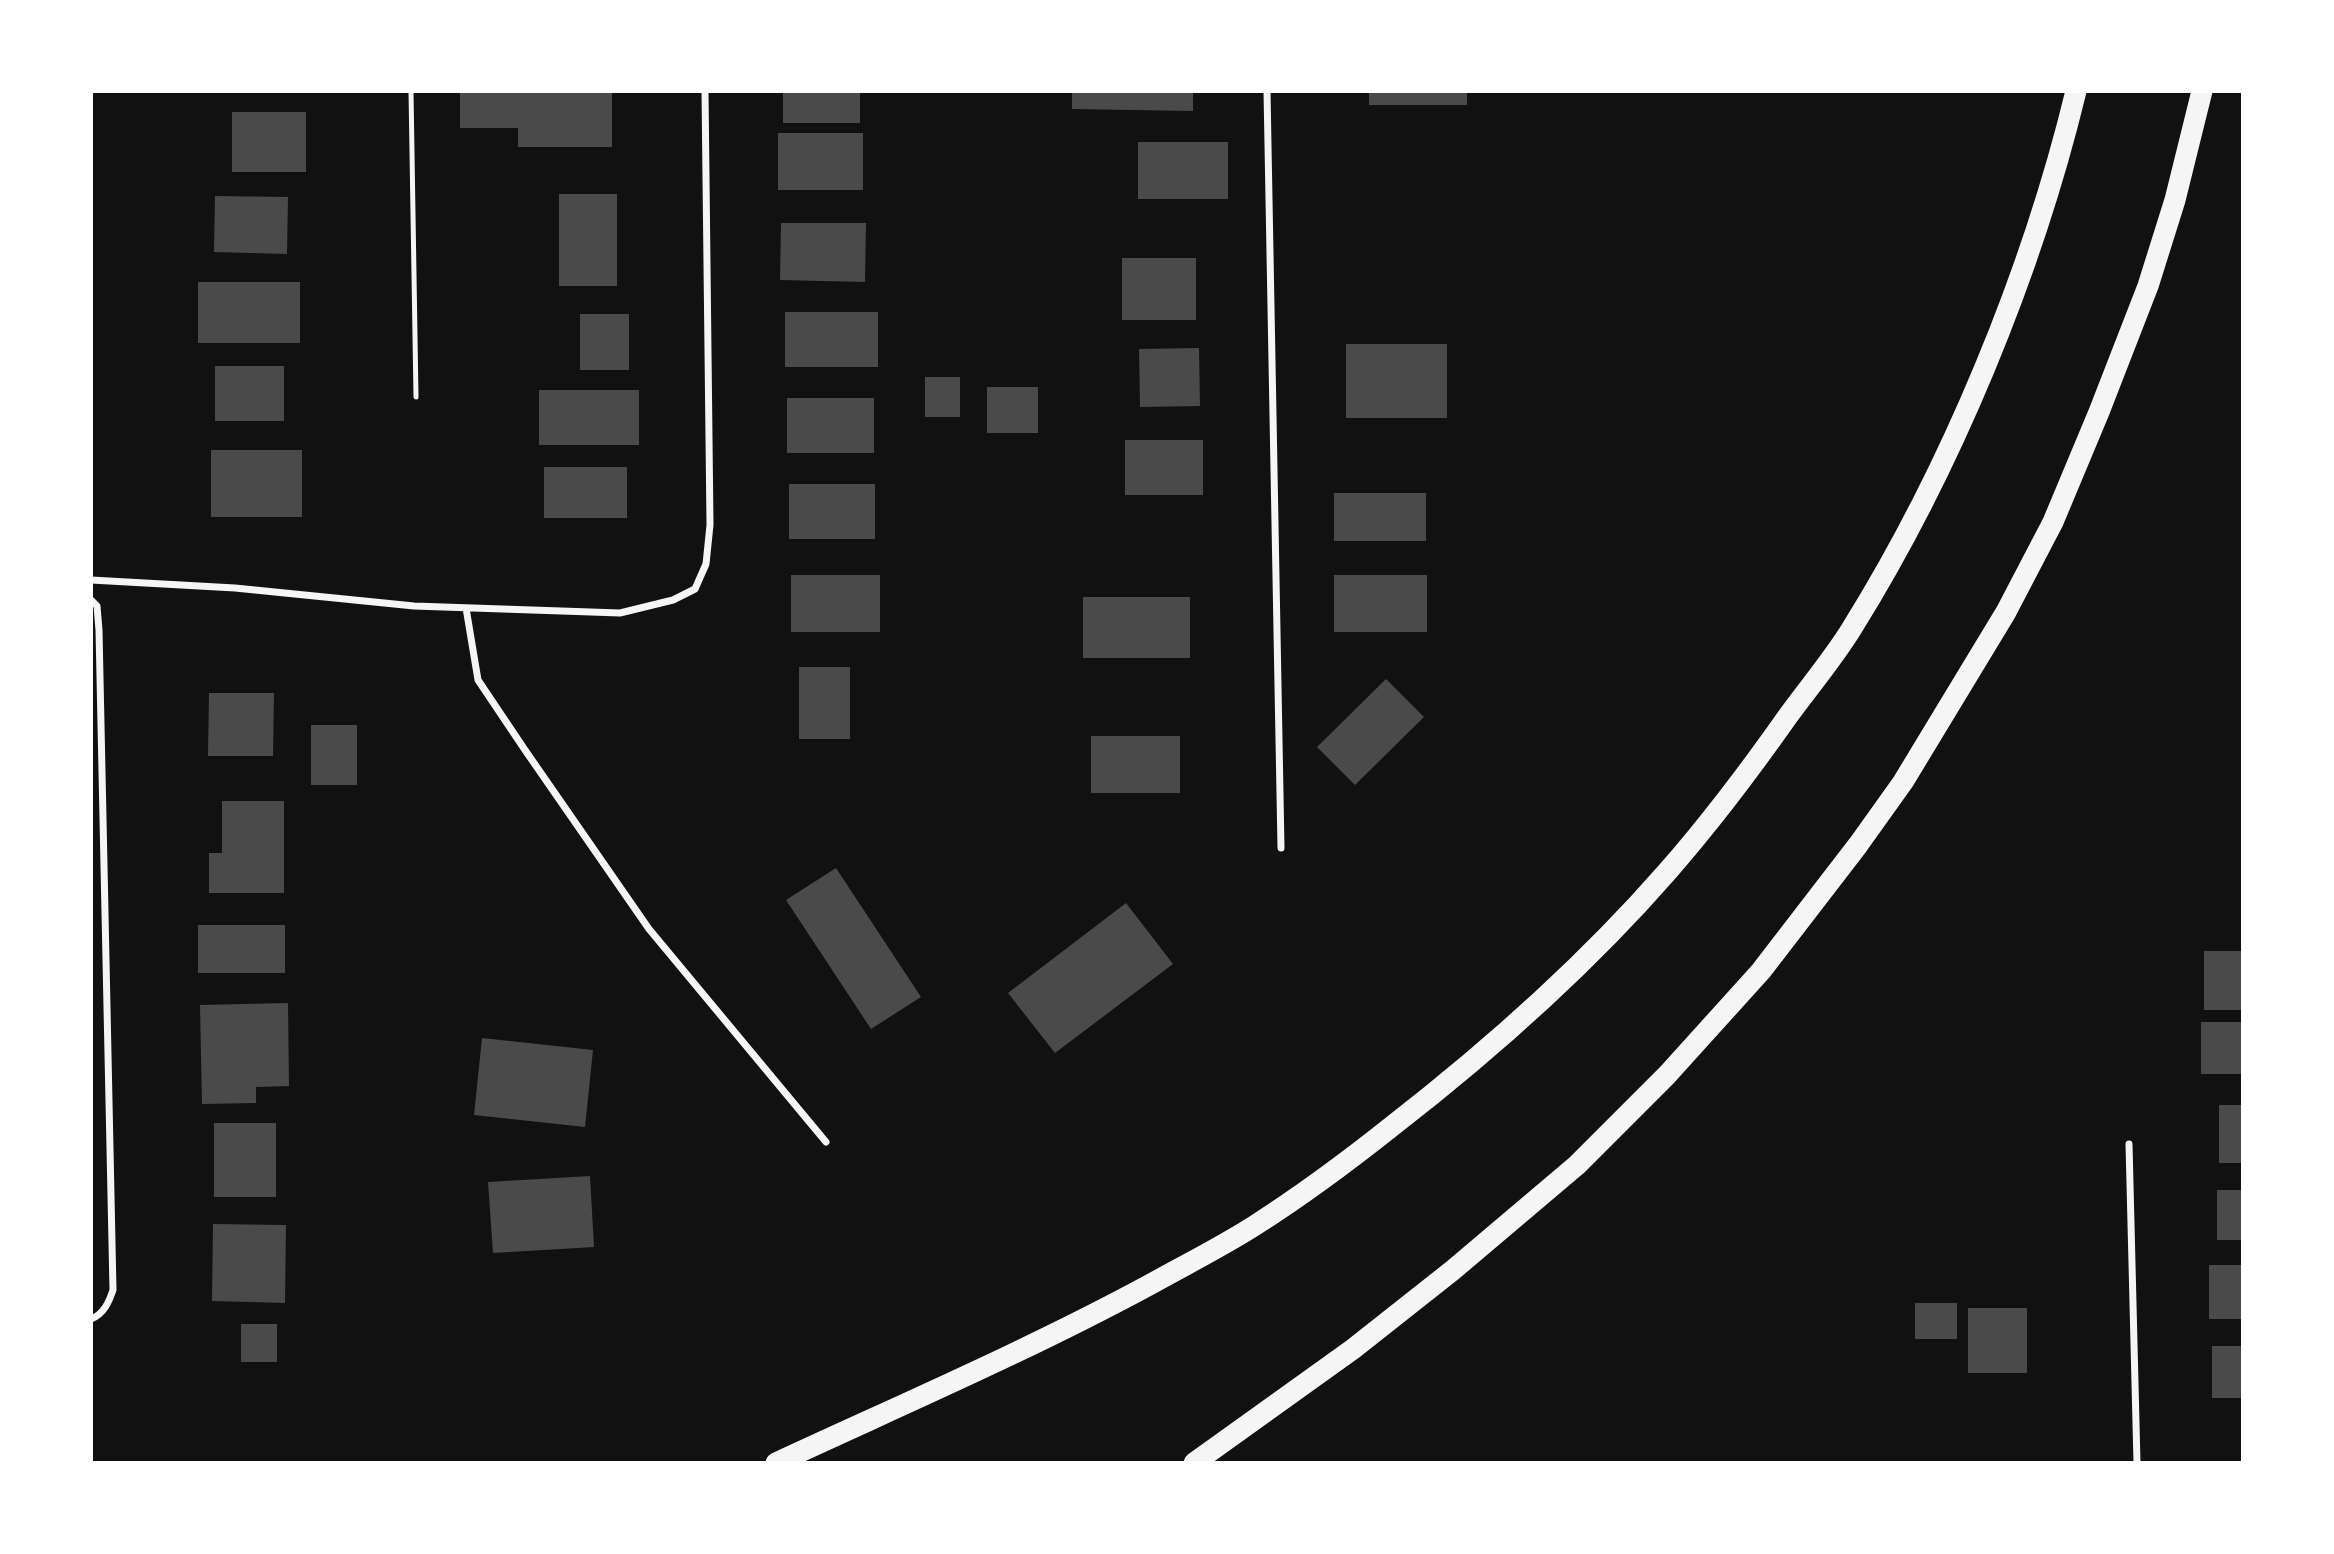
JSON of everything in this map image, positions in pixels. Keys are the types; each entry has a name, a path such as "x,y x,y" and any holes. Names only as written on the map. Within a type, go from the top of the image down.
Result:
{"highway":[{"path":"776,1463 1093,1315 1254,1227 1354,1156 1431,1096 1504,1034 1616,928 1667,872 1749,771 1851,629 1910,525 1949,447 2022,271 2053,176 2076,91"},
{"path":"1194,1463 1353,1349 1463,1262 1577,1165 1667,1075 1762,971 1858,845 1903,782 1992,635 2053,522 2148,286 2175,200 2202,91"}],"street":[{"path":"91,580 235,589 414,606 620,613 673,600 695,589 706,564 710,525 705,91"},
{"path":"1267,91 1281,848"},
{"path":"91,600 97,606 99,630 113,1290 108,1304 98,1317 91,1319"},
{"path":"466,608 478,680 649,929 825,1143"},
{"path":"2129,1144 2137,1463"}],"lane":[{"path":"411,91 416,397"}],"building":[{"path":"460,91 612,91 612,147 518,147 518,128 460,128"},
{"path":"783,91 860,91 860,123 783,123"},
{"path":"1072,91 1193,91 1193,111 1072,109"},
{"path":"1369,91 1467,91 1467,105 1369,105"},
{"path":"232,112 306,112 306,172 232,172"},
{"path":"778,133 863,133 863,190 778,190"},
{"path":"1138,142 1228,142 1228,199 1138,199"},
{"path":"559,194 617,194 617,286 559,286"},
{"path":"215,196 288,197 287,254 214,252"},
{"path":"781,223 866,223 865,282 780,280"},
{"path":"1122,258 1196,258 1196,320 1122,320"},
{"path":"198,282 300,282 300,343 198,343"},
{"path":"785,312 878,312 878,367 785,367"},
{"path":"580,314 629,314 629,370 580,370"},
{"path":"1346,344 1447,344 1447,418 1346,418"},
{"path":"1199,348 1200,406 1140,407 1139,349"},
{"path":"215,366 284,366 284,421 215,421"},
{"path":"925,377 960,377 960,417 925,417"},
{"path":"987,387 1038,387 1038,433 987,433"},
{"path":"539,390 639,390 639,445 539,445"},
{"path":"787,398 874,398 874,453 787,453"},
{"path":"1125,440 1203,440 1203,495 1125,495"},
{"path":"211,450 302,450 302,517 211,517"},
{"path":"544,467 627,467 627,518 544,518"},
{"path":"789,484 875,484 875,539 789,539"},
{"path":"1334,493 1426,493 1426,541 1334,541"},
{"path":"791,575 880,575 880,632 791,632"},
{"path":"1334,575 1427,575 1427,632 1334,632"},
{"path":"1083,597 1190,597 1190,658 1083,658"},
{"path":"799,667 850,667 850,739 799,739"},
{"path":"1386,679 1424,717 1355,785 1317,747"},
{"path":"209,693 274,693 273,756 208,756"},
{"path":"311,725 357,725 357,785 311,785"},
{"path":"1091,736 1180,736 1180,793 1091,793"},
{"path":"222,801 284,801 284,893 209,893 209,853 222,853"},
{"path":"836,868 921,997 871,1029 786,900"},
{"path":"1126,903 1173,964 1055,1053 1008,993"},
{"path":"198,925 285,925 285,973 198,973"},
{"path":"2204,951 2243,951 2243,1010 2204,1010"},
{"path":"288,1003 289,1086 256,1087 256,1103 202,1104 200,1005"},
{"path":"2201,1022 2243,1022 2243,1074 2201,1074"},
{"path":"482,1038 593,1050 585,1127 474,1115"},
{"path":"2219,1105 2243,1105 2243,1163 2219,1163"},
{"path":"214,1123 276,1123 276,1197 214,1197"},
{"path":"590,1176 594,1247 493,1253 488,1182"},
{"path":"2217,1190 2243,1190 2243,1240 2217,1240"},
{"path":"213,1224 286,1225 285,1303 212,1301"},
{"path":"2209,1265 2243,1265 2243,1319 2209,1319"},
{"path":"1915,1303 1957,1303 1957,1339 1915,1339"},
{"path":"1968,1308 2027,1308 2027,1373 1968,1373"},
{"path":"241,1324 277,1324 277,1362 241,1362"},
{"path":"2212,1346 2243,1346 2243,1398 2212,1398"}]}
